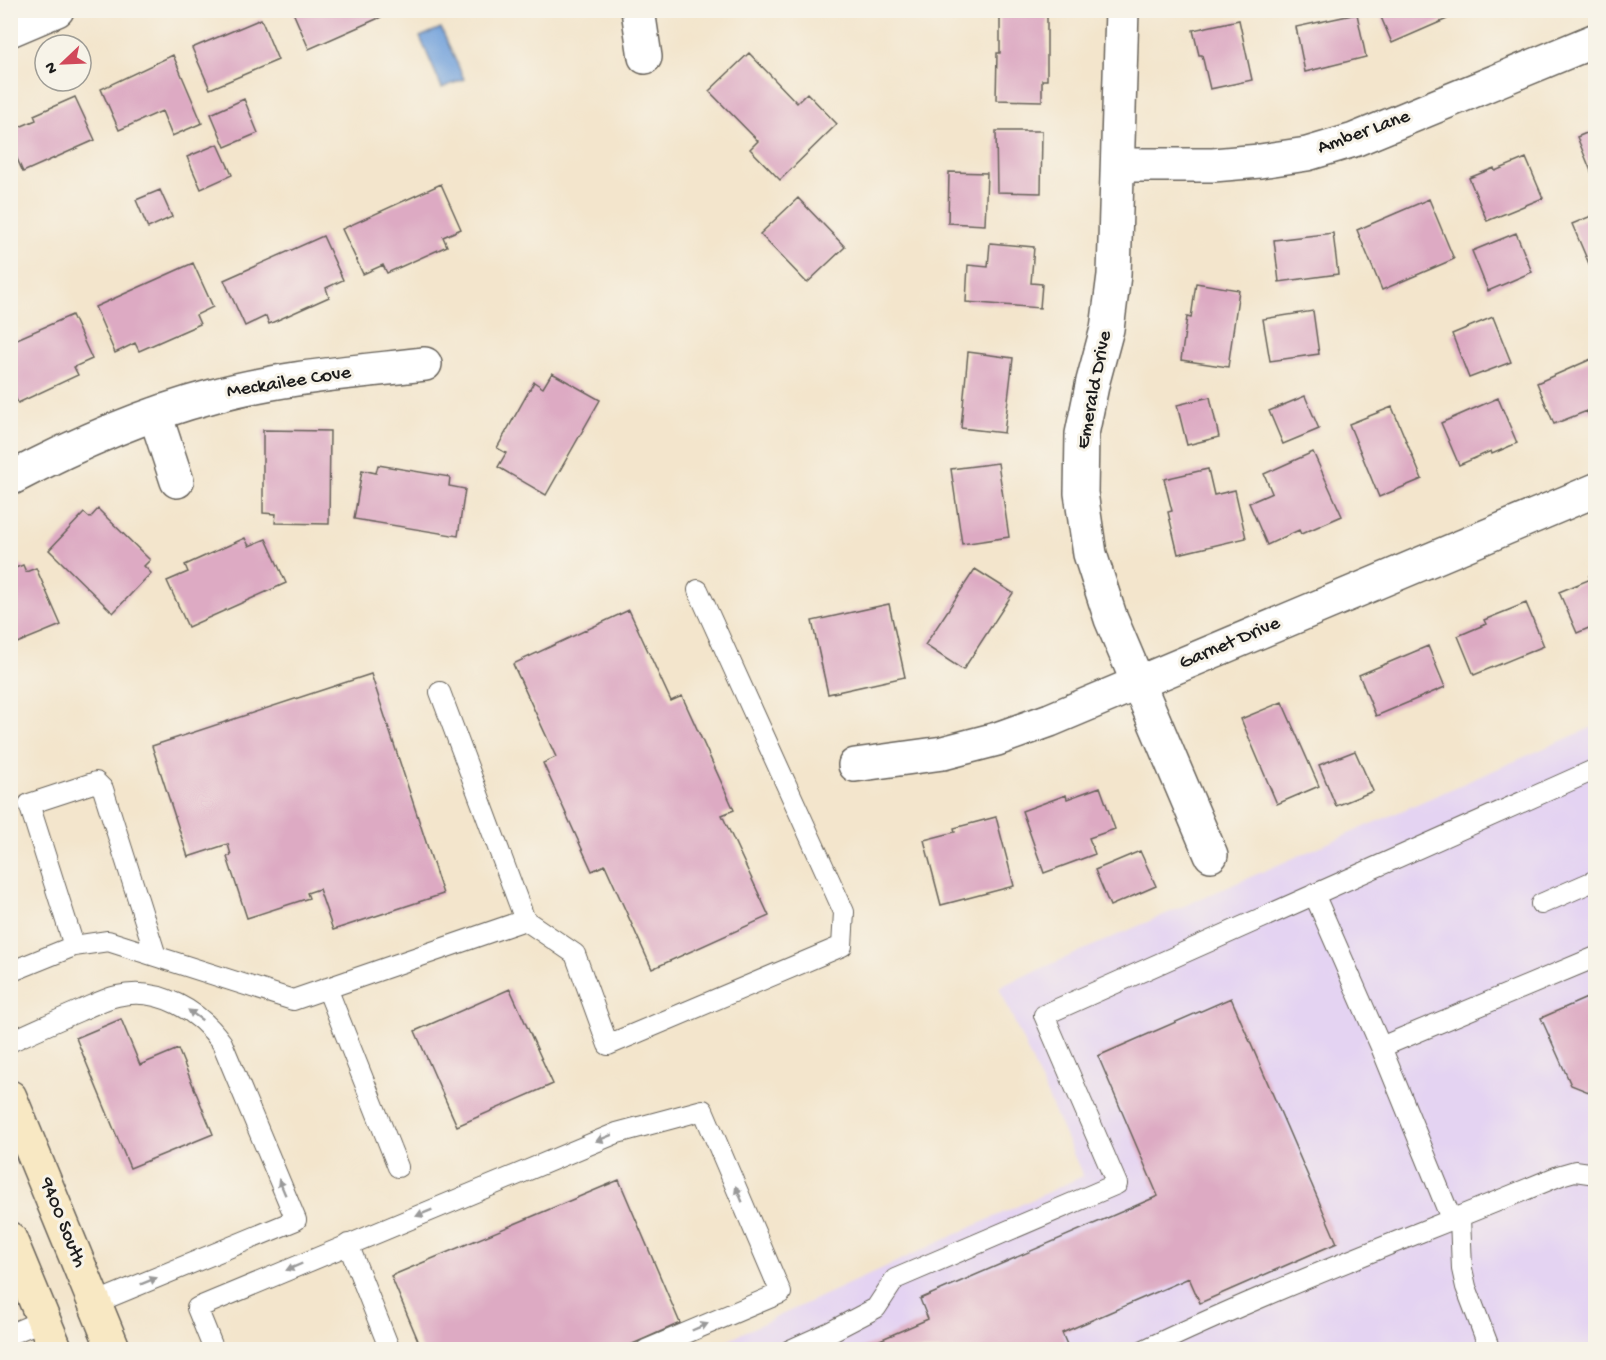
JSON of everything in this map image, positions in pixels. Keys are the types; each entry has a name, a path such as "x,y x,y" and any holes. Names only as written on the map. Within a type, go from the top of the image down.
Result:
{"main road":[{"name":"9400 South","path":"10,1097 114,1350"},
{"path":"10,1239 56,1350"}],"street":[{"path":"10,30 57,10"},
{"path":"638,10 645,57"},
{"name":"Emerald Drive","path":"1122,10 1114,275 1107,329 1082,434 1081,493 1090,554 1111,619 1211,855"},
{"name":"Amber Lane","path":"1118,165 1213,165 1306,154 1354,141 1596,40"},
{"name":"Meckailee Cove","path":"10,479 98,435 215,395 286,381 425,364"},
{"path":"155,414 177,481"},
{"name":"Garnet Drive","path":"855,765 943,753 997,739 1050,720 1596,490"}],"lane":[{"path":"440,692 525,920 575,954 608,1045 842,946 844,912 698,590"},
{"path":"790,1350 876,1308 895,1279 1117,1184 1044,1015 1596,770"},
{"path":"74,946 29,804 96,782 103,789 156,956"},
{"path":"1541,904 1596,880"},
{"path":"1314,894 1456,1219 1466,1287 1490,1350"},
{"path":"10,972 74,946 108,941 293,1000 525,920"},
{"path":"1381,1047 1596,957"},
{"path":"327,988 398,1167"},
{"path":"10,1042 119,995 141,994 185,1008 212,1028 222,1043 296,1220 95,1303"},
{"path":"214,1350 197,1308 617,1133 704,1110 781,1293 646,1350"},
{"path":"1144,1350 1262,1296 1456,1219 1560,1174 1575,1171 1596,1174"},
{"path":"348,1244 390,1350"},
{"path":"10,1334 44,1320"}],"shaded area":[{"path":"1595,726 1595,1349 705,1350 1083,1176 999,987"}],"water":[{"path":"441,28 464,79 442,88 420,37"}],"building":[{"path":"292,10 378,10 381,17 309,49"},
{"path":"1000,10 1047,10 1047,80 1042,80 1042,101 996,100 997,53 1000,53"},
{"path":"1378,10 1444,10 1447,19 1392,43"},
{"path":"1357,14 1366,57 1305,72 1296,27"},
{"path":"261,19 278,60 210,89 192,48"},
{"path":"1239,20 1252,80 1210,89 1193,30"},
{"path":"749,53 797,103 807,93 837,124 780,180 750,149 758,141 709,91"},
{"path":"173,55 202,123 172,136 162,111 119,130 101,89"},
{"path":"75,97 95,140 23,172 10,143 10,131 36,120 34,115"},
{"path":"244,99 258,133 225,147 211,114"},
{"path":"1596,129 1596,181 1595,181 1577,137"},
{"path":"996,131 1042,131 1041,193 997,192"},
{"path":"218,144 232,175 201,189 187,157"},
{"path":"1526,158 1543,198 1487,221 1469,178 1494,168 1495,171"},
{"path":"949,172 987,173 985,225 948,223"},
{"path":"441,184 461,229 443,237 447,246 387,273 383,265 363,274 342,229"},
{"path":"160,190 172,217 148,228 136,200"},
{"path":"798,198 845,247 807,283 760,234"},
{"path":"1429,199 1454,259 1382,290 1357,230"},
{"path":"1596,214 1596,264 1590,266 1572,224"},
{"path":"1333,233 1338,274 1279,282 1274,240"},
{"path":"1516,233 1532,272 1488,291 1472,251"},
{"path":"323,236 343,280 326,288 329,297 269,324 266,316 245,326 224,280"},
{"path":"990,243 1034,247 1031,283 1042,284 1040,308 966,302 968,265 988,267"},
{"path":"193,263 213,307 196,315 200,324 139,351 135,343 115,353 95,307"},
{"path":"1196,283 1239,290 1228,367 1181,360 1187,317 1191,318"},
{"path":"1313,311 1319,354 1270,361 1263,319"},
{"path":"72,315 92,359 74,367 78,375 18,403 14,395 10,397 10,342"},
{"path":"1493,317 1511,362 1469,378 1452,334"},
{"path":"968,352 1013,358 1004,433 961,428"},
{"path":"1596,357 1596,411 1588,414 1587,411 1554,424 1537,383"},
{"path":"552,373 600,400 546,495 498,467 506,453 497,448 534,382 543,388"},
{"path":"1305,396 1319,429 1283,444 1269,411"},
{"path":"1210,397 1219,437 1187,445 1177,405"},
{"path":"1498,398 1517,443 1459,465 1441,423"},
{"path":"1392,407 1422,479 1379,497 1349,424"},
{"path":"263,430 330,431 329,524 275,523 276,514 263,513"},
{"path":"1313,452 1342,516 1301,534 1299,530 1267,545 1249,503 1272,493 1264,474"},
{"path":"998,463 1009,537 962,544 951,469"},
{"path":"378,465 450,477 449,486 465,489 458,536 354,519 362,470 376,473"},
{"path":"1208,469 1214,495 1235,490 1246,538 1178,554 1168,512 1172,511 1164,479"},
{"path":"98,509 150,560 144,566 151,573 113,613 49,550 84,513 90,518"},
{"path":"245,538 249,546 266,539 286,583 188,627 167,581 188,572 185,565"},
{"path":"23,565 26,572 36,568 61,625 10,646 10,570"},
{"path":"975,569 1013,593 963,670 925,645"},
{"path":"1596,574 1596,625 1577,633 1559,592 1591,579 1589,576"},
{"path":"1526,603 1544,646 1474,675 1458,636 1486,624 1484,620"},
{"path":"889,604 905,677 828,694 812,621"},
{"path":"629,610 671,701 682,696 734,810 722,815 769,916 652,969 605,865 592,871 543,763 556,757 513,664"},
{"path":"1428,646 1445,687 1376,716 1359,675"},
{"path":"371,674 443,894 333,930 319,889 307,893 309,898 247,918 227,857 231,855 228,844 188,857 152,746"},
{"path":"1282,702 1319,786 1277,804 1241,719"},
{"path":"1355,751 1373,791 1336,806 1319,765"},
{"path":"1100,787 1115,829 1089,838 1095,854 1044,873 1022,811 1066,795 1067,799"},
{"path":"996,817 1014,886 941,905 924,840 955,832 954,828"},
{"path":"1140,851 1156,886 1110,906 1095,870"},
{"path":"510,989 553,1084 457,1126 415,1031"},
{"path":"1596,994 1596,1095 1571,1085 1541,1018"},
{"path":"1231,998 1337,1243 1200,1303 1189,1278 1062,1333 1068,1347 1062,1350 857,1350 928,1319 920,1299 1158,1196 1098,1056"},
{"path":"121,1019 140,1065 178,1049 213,1134 130,1168 76,1038"},
{"path":"619,1180 680,1323 619,1350 422,1350 391,1276"}]}
